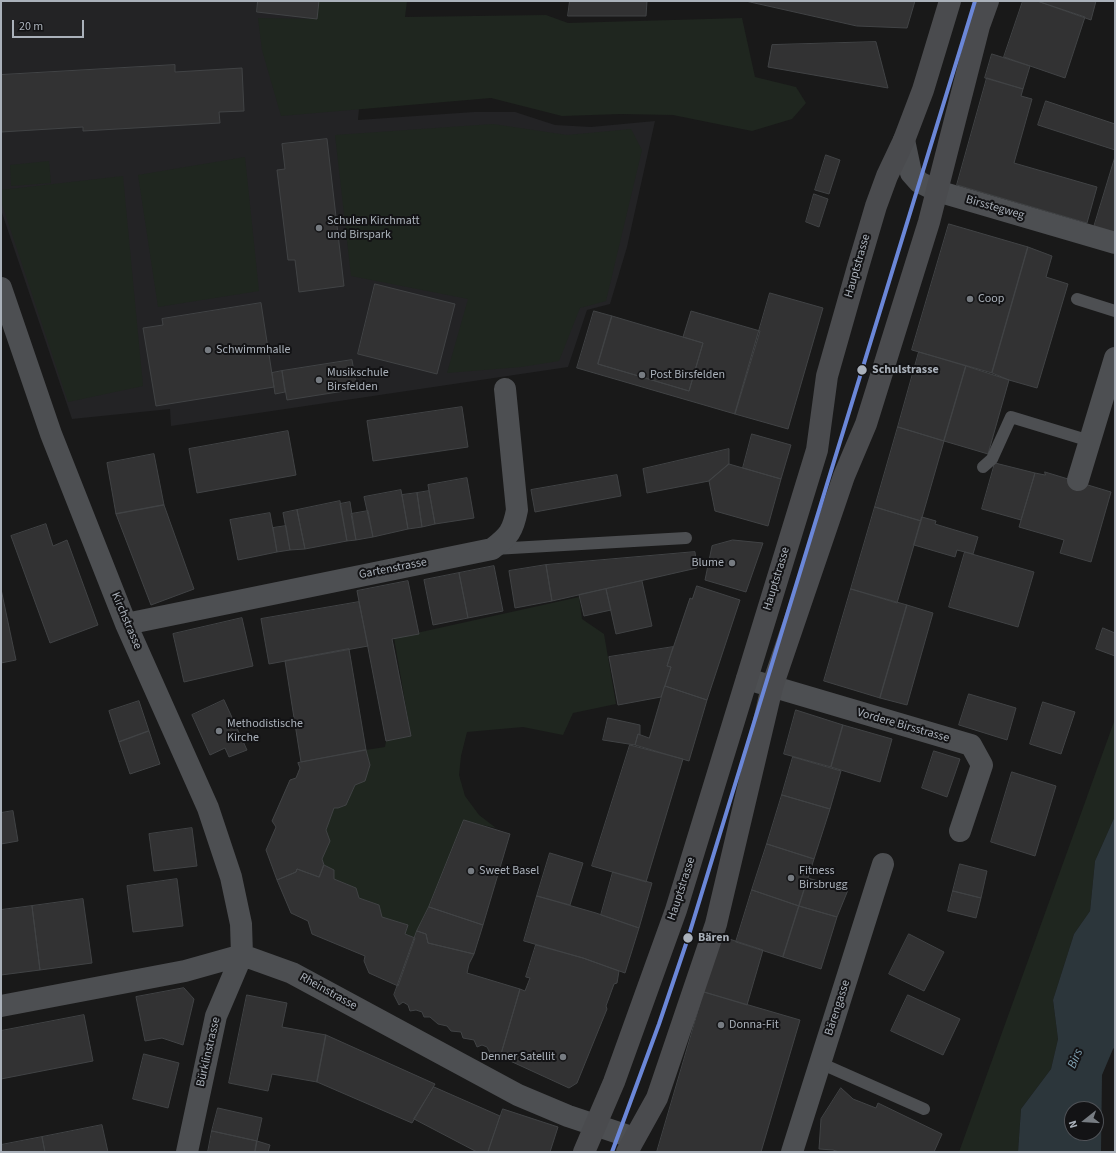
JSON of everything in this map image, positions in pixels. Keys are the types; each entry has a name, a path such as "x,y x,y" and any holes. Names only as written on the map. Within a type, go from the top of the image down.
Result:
{"main road":[{"name":"Hauptstrasse","path":"584,1152 618,1070 676,910 819,444 827,376 876,206 923,90 950,1"},
{"path":"631,1145 657,1098 716,924 772,687 844,476 866,424 937,191 979,26 988,1"}],"street":[{"name":"Birsstegweg","path":"904,140 911,173 919,182 937,191 1115,243"},
{"name":"Kirchstrasse","path":"1,288 51,434 126,624 208,808 231,877 241,924 242,955"},
{"path":"1078,480 1115,358"},
{"name":"Gartenstrasse","path":"126,624 492,549 506,538 514,526 517,510 505,388"},
{"name":"Vordere Birsstrasse","path":"747,679 971,745 982,765 960,831"},
{"name":"Bärengasse","path":"792,1152 883,864"},
{"path":"1,1006 185,971 242,955"},
{"name":"Rheinstrasse","path":"242,955 292,973 518,1095 596,1126 631,1145"},
{"name":"Bürklinstrasse","path":"187,1152 216,1016 242,955"}],"lane":[{"path":"1076,299 1115,311"},
{"path":"983,467 992,459 1011,417 1090,441"},
{"path":"492,549 686,538"},
{"path":"820,1063 924,1109"}],"shaded area":[{"name":"Schulen Kirchmatt und Birspark","path":"1,1 368,1 358,120 474,112 515,112 555,125 591,127 655,121 627,247 610,304 587,310 568,367 171,426 170,409 72,419 1,210"},
{"path":"319,1 407,1 405,17 546,15 568,23 742,18 755,77 796,87 806,103 792,119 752,131 673,115 621,114 562,116 491,98 281,116 262,50 258,18 317,19"},
{"path":"493,124 567,135 631,129 642,150 606,301 580,308 559,361 521,367 447,373 468,299 351,276 335,135"},
{"path":"245,157 259,291 158,307 138,175"},
{"path":"49,161 51,183 11,186 10,165"},
{"path":"123,176 143,386 68,402 1,201 1,190"},
{"path":"579,597 582,619 604,634 616,704 573,713 563,735 523,727 467,732 461,756 459,775 465,796 479,815 496,828 464,821 415,938 405,934 407,925 382,917 379,905 359,898 356,888 334,879 334,870 324,865 322,859 324,836 334,808 346,805 355,785 370,765 366,750 385,747 386,741 411,736 394,638"},
{"path":"1115,719 1115,816 1095,861 1090,911 1074,934 1053,1000 1058,1039 1051,1069 1021,1109 1018,1152 959,1152"}],"water":[{"name":"Birs","path":"1115,816 1115,1047 1102,1075 1102,1101 1064,1101 1064,1141 1101,1141 1101,1152 1018,1152 1021,1109 1051,1069 1058,1039 1053,1000 1074,934 1090,911 1095,861"}],"building":[{"path":"258,1 319,1 317,19 257,12"},
{"path":"570,1 647,1 646,16 568,16"},
{"path":"746,1 915,1 907,28 857,26"},
{"path":"1023,1 1037,1 1085,17 1065,78 1004,57"},
{"path":"1040,1 1096,1 1091,20"},
{"path":"876,42 888,88 768,67 772,45"},
{"path":"992,54 1030,66 1023,89 985,78"},
{"path":"175,65 175,72 242,68 244,111 219,112 220,123 83,131 83,127 1,132 1,75"},
{"path":"987,78 1023,89 1021,96 1032,99 1014,163 1097,187 1087,223 957,185"},
{"path":"1046,101 1115,124 1115,150 1038,125"},
{"path":"327,139 344,286 299,292 295,260 288,260 277,170 285,169 282,144"},
{"path":"826,155 840,160 829,194 815,190"},
{"path":"1115,157 1115,234 1094,227"},
{"path":"814,194 828,199 819,227 806,222"},
{"name":"Coop","path":"949,224 1028,247 992,373 912,350"},
{"path":"1028,247 1052,256 1046,277 1068,284 1037,388 1009,380 992,373"},
{"path":"375,284 455,304 437,374 358,354"},
{"path":"770,293 823,308 788,429 735,414"},
{"name":"Schwimmhalle","path":"261,303 274,387 156,406 143,328 163,325 162,319"},
{"path":"594,311 612,316 598,364 689,391 703,343 683,337 691,311 760,331 735,414 577,368"},
{"path":"612,316 703,343 689,391 598,364"},
{"path":"919,352 966,366 944,441 898,427"},
{"name":"Musikschule Birsfelden","path":"352,360 357,389 287,400 282,371"},
{"path":"966,366 1009,380 988,454 944,441"},
{"path":"282,371 285,392 275,394 272,373"},
{"path":"462,407 468,447 373,461 367,421"},
{"path":"898,427 944,441 921,521 875,507"},
{"path":"288,431 296,475 197,493 189,449"},
{"path":"752,434 791,445 781,479 743,468"},
{"path":"729,449 729,464 709,481 647,493 643,469"},
{"path":"154,454 164,505 116,514 107,463"},
{"path":"995,463 1035,473 1021,520 982,509"},
{"path":"729,464 781,479 768,526 715,511 709,481"},
{"path":"1045,472 1111,492 1091,562 1060,553 1064,540 1019,527 1035,473 1045,475"},
{"path":"617,475 621,496 535,512 531,490"},
{"path":"467,478 474,518 435,524 428,485"},
{"path":"401,490 408,529 373,537 364,497"},
{"path":"429,491 435,524 422,527 417,493"},
{"path":"417,493 422,527 408,529 402,495"},
{"path":"340,501 347,541 305,549 297,510"},
{"path":"350,502 356,540 347,541 340,504"},
{"path":"164,505 194,589 151,605 116,514"},
{"path":"875,507 921,521 897,603 851,589"},
{"path":"297,510 305,549 290,550 283,513"},
{"path":"368,511 373,537 356,540 351,514"},
{"path":"270,513 277,552 238,560 230,520"},
{"path":"922,517 936,521 935,524 978,537 973,554 957,550 955,557 914,545"},
{"path":"46,524 53,546 67,540 98,625 50,643 11,536"},
{"path":"286,526 290,550 277,552 273,528"},
{"name":"Blume","path":"733,540 763,543 746,592 705,580 712,546"},
{"path":"695,552 697,568 552,601 546,565"},
{"path":"965,552 1034,572 1018,627 949,607"},
{"path":"546,565 552,601 515,608 509,571"},
{"path":"494,566 503,611 468,618 459,573"},
{"path":"459,573 468,618 433,625 424,580"},
{"path":"408,581 419,634 392,639 411,736 386,741 357,591"},
{"path":"642,581 652,626 616,634 606,589"},
{"path":"697,586 740,600 707,700 665,686 671,667 667,666 690,598 692,599"},
{"path":"1,589 16,660 1,663"},
{"path":"606,589 611,610 584,616 579,595"},
{"path":"851,589 907,605 880,698 824,681"},
{"path":"359,602 368,646 269,664 261,619"},
{"path":"907,605 933,613 907,705 880,698"},
{"path":"242,618 253,666 184,682 173,634"},
{"path":"1103,628 1115,633 1115,656 1096,649"},
{"path":"673,647 667,666 671,667 661,697 618,705 609,657"},
{"path":"349,649 366,750 301,762 285,661"},
{"path":"665,686 707,700 689,761 635,745 638,734 649,738"},
{"path":"969,694 1016,708 1007,740 959,725"},
{"name":"Methodistische Kirche","path":"224,700 247,750 229,757 225,748 210,755 192,715"},
{"path":"139,701 149,731 119,742 109,711"},
{"path":"1043,702 1075,712 1061,754 1030,744"},
{"path":"796,710 843,725 831,767 784,754"},
{"path":"608,718 640,725 640,735 638,734 635,745 603,740"},
{"path":"843,725 892,739 880,782 831,767"},
{"path":"149,731 160,764 130,774 119,742"},
{"path":"630,745 683,759 646,882 592,866"},
{"path":"366,750 370,765 365,781 355,785 346,805 334,808 326,830 330,841 322,859 324,865 319,877 297,869 296,872 277,880 266,850 276,827 272,821 290,780 296,778 300,768 298,763"},
{"path":"934,751 960,759 947,797 922,788"},
{"path":"793,757 841,771 830,809 782,795"},
{"path":"1012,772 1056,786 1035,856 991,842"},
{"path":"782,795 830,809 814,859 767,844"},
{"path":"13,811 18,841 1,844 1,813"},
{"name":"Sweet Basel","path":"464,820 510,834 483,925 429,907"},
{"path":"192,828 197,866 154,871 149,834"},
{"path":"767,844 814,859 799,906 752,890"},
{"path":"550,853 583,863 570,905 537,896"},
{"path":"960,864 987,871 981,898 953,891"},
{"path":"324,865 334,870 334,879 356,888 359,898 379,905 382,917 408,925 405,934 415,938 398,986 369,973 364,961 365,956 312,934 308,921 291,913 277,880 296,872 297,869 319,877"},
{"path":"613,872 652,883 639,928 601,915"},
{"path":"808,878 848,890 837,917 799,906"},
{"path":"177,879 183,926 133,932 127,886"},
{"path":"752,890 799,906 783,957 736,942"},
{"path":"953,891 981,898 976,918 948,911"},
{"path":"537,896 596,913 639,928 625,973 583,958 524,941"},
{"path":"83,899 92,963 40,970 32,906"},
{"path":"32,906 40,970 1,975 1,910"},
{"path":"799,906 837,917 821,969 783,957"},
{"path":"429,907 483,925 474,954 428,943 426,934 417,931"},
{"path":"417,931 426,934 428,943 474,954 469,964 467,973 520,989 501,1054 495,1052 490,1053 487,1047 482,1045 477,1047 474,1040 463,1038 461,1032 451,1031 447,1026 438,1024 430,1017 424,1017 422,1012 416,1010 410,1011 408,1005 403,1002 399,1005 394,995"},
{"path":"909,934 944,952 924,991 889,974"},
{"path":"720,936 763,950 747,1005 704,992"},
{"path":"536,945 583,958 619,971 617,983 614,984 606,1006 607,1009 577,1083 569,1088 508,1060 509,1057 501,1054 520,989 525,991 530,978 526,977"},
{"path":"184,988 194,999 183,1045 162,1038 145,1041 136,997"},
{"path":"704,992 800,1020 761,1152 657,1152"},
{"path":"247,995 287,1003 282,1027 326,1035 317,1082 272,1074 268,1091 229,1083"},
{"path":"908,995 960,1019 943,1055 891,1031"},
{"path":"84,1015 93,1061 1,1079 1,1031"},
{"path":"326,1035 435,1084 412,1123 317,1082"},
{"path":"144,1054 179,1063 168,1108 133,1099"},
{"path":"434,1087 500,1116 488,1152 477,1152 414,1119"},
{"path":"841,1088 853,1099 876,1108 878,1103 942,1134 934,1152 839,1152 819,1149 821,1119"},
{"path":"218,1108 262,1118 257,1141 212,1131"},
{"path":"503,1109 558,1127 550,1152 488,1152"},
{"path":"102,1125 108,1152 45,1152 42,1137"},
{"path":"212,1131 257,1141 255,1152 208,1152"},
{"path":"42,1137 45,1152 1,1152 1,1145"},
{"path":"257,1141 270,1145 268,1152 255,1152"}],"transit line":[{"path":"612,1152 659,1024 688,938 975,1"}],"place":[{"name":"Schulen Kirchmatt und Birspark","path":"319,228"},
{"name":"Coop","path":"970,299"},
{"name":"Schwimmhalle","path":"208,350"},
{"name":"Schulstrasse","path":"862,370"},
{"name":"Post Birsfelden","path":"642,375"},
{"name":"Musikschule Birsfelden","path":"319,380"},
{"name":"Blume","path":"732,563"},
{"name":"Methodistische Kirche","path":"219,731"},
{"name":"Sweet Basel","path":"471,871"},
{"name":"Fitness Birsbrugg","path":"791,878"},
{"name":"Bären","path":"688,938"},
{"name":"Donna-Fit","path":"721,1025"},
{"name":"Denner Satellit","path":"563,1057"}]}
